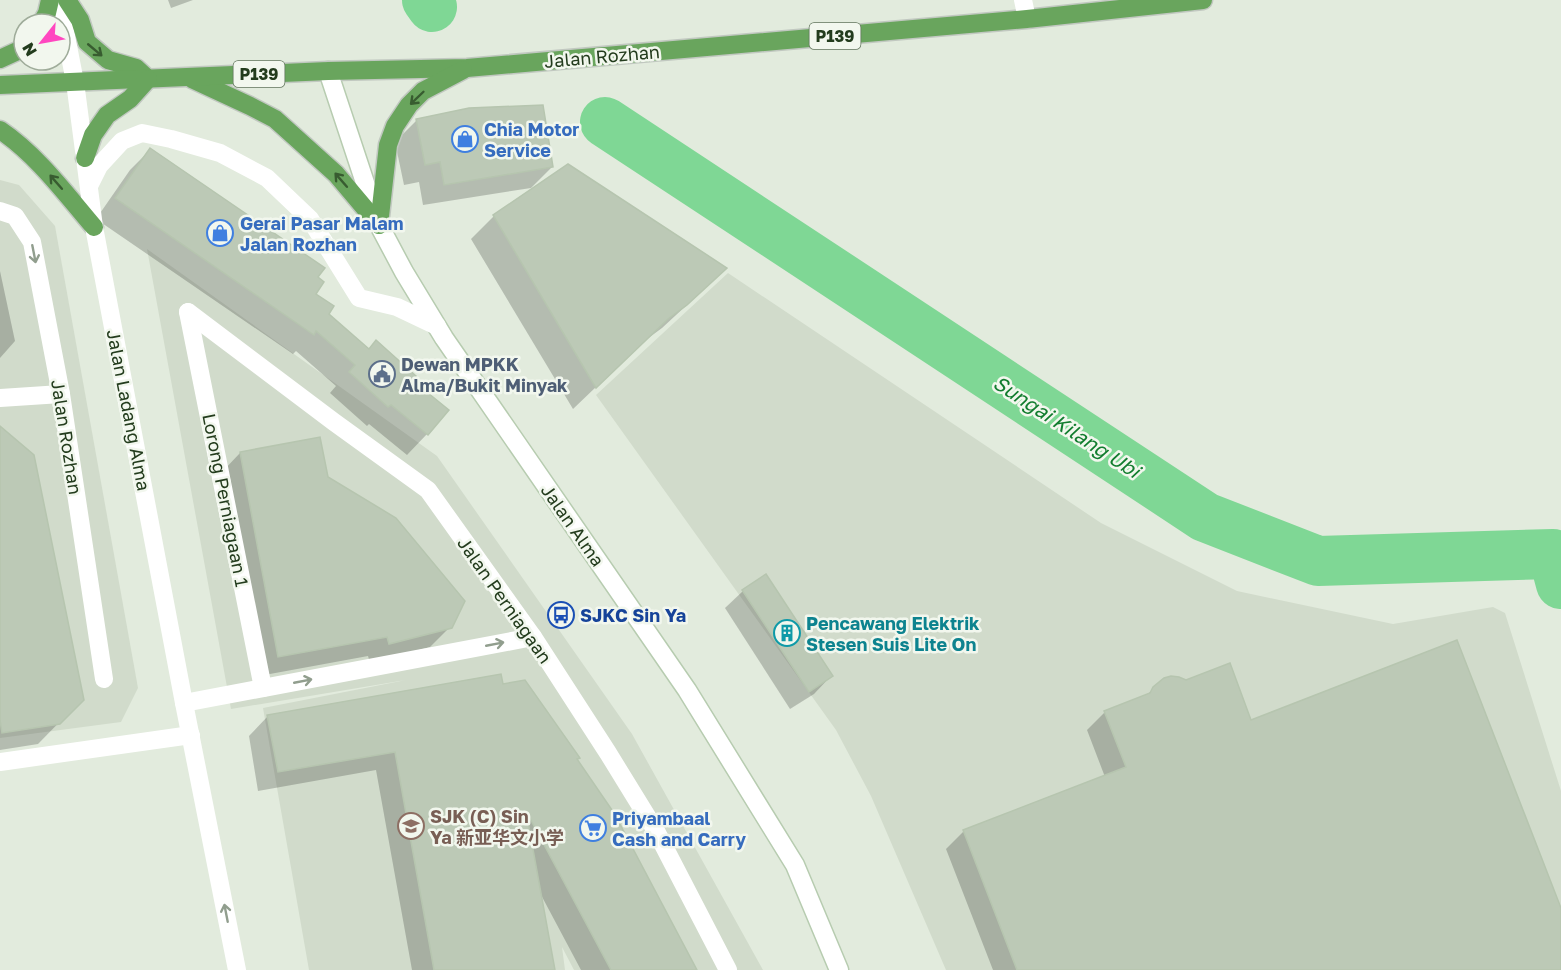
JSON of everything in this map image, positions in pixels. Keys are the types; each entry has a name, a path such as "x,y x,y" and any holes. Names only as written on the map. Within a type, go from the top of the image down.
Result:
{"main road":[{"path":"67,0 80,20 87,42 108,60 136,68 148,80 130,99 107,115 93,135 85,158"},
{"name":"Jalan Rozhan","path":"0,85 328,70 467,68 1027,19 1203,0"},
{"path":"379,225 388,145 395,126 409,105 423,91 467,68"},
{"path":"190,78 275,119 336,174 379,225"},
{"path":"0,130 23,148 48,173 94,227"}],"street":[{"name":"Jalan Ladang Alma","path":"59,0 75,82 94,227 237,970"},
{"path":"1023,0 1027,19"},
{"name":"Jalan Alma","path":"328,70 379,225 404,273 437,326 693,699 795,865 839,970"},
{"path":"89,187 99,166 122,141 142,134 171,139 220,153 267,178 310,219 359,298 397,307 437,326"},
{"name":"Jalan Rozhan","path":"0,211 15,216 32,242 61,394 104,679"},
{"name":"Jalan Perniagaan","path":"188,312 428,490 533,637 609,753 656,831 729,970"},
{"name":"Lorong Perniagaan 1","path":"188,312 263,688"},
{"path":"0,398 61,394"},
{"path":"184,703 533,637"},
{"path":"0,762 191,735"}],"shaded area":[{"path":"0,180 19,185 55,226 138,688 121,722 0,738"},
{"path":"147,249 437,456 632,734 763,970 574,970 562,947 565,970 309,970 263,708 406,680 231,709"},
{"path":"728,273 1101,523 1237,591 1393,624 1493,607 1505,613 1561,791 1561,970 946,970 871,796 836,730 596,395"}],"building":[{"path":"543,105 553,167 444,185 440,162 425,165 416,119 469,108"},
{"name":"Gerai Pasar Malam Jalan Rozhan","path":"150,148 325,268 318,277 324,282 316,294 334,306 329,314 369,349 376,340 416,376 412,380 449,410 428,435 391,405 388,407 349,372 355,365 316,331 314,335 115,198"},
{"path":"568,164 727,268 687,305 668,319 596,388 493,215"},
{"path":"0,426 34,455 84,700 60,724 2,733 0,720"},
{"path":"320,437 328,477 396,518 465,601 452,628 389,644 387,637 278,657 240,452"},
{"name":"Pencawang Elektrik Stesen Suis Lite On","path":"766,574 833,676 809,692 742,590"},
{"path":"1457,640 1561,908 1561,970 1017,970 963,830 1126,767 1104,711 1150,693 1153,687 1164,678 1171,676 1186,680 1230,663 1251,720"},
{"path":"501,674 503,684 525,680 580,758 577,759 614,813 697,970 611,970 526,811 555,970 434,970 395,752 278,772 267,715"}],"waterway":[{"name":"Sungai Kilang Ubi","path":"427,0 432,7"},
{"name":"Sungai Kilang Ubi","path":"605,122 1205,517 1318,561 1553,554 1561,584"}],"place":[{"name":"Chia Motor Service","path":"465,139"},
{"name":"Gerai Pasar Malam Jalan Rozhan","path":"220,233"},
{"name":"Dewan MPKK Alma/Bukit Minyak","path":"382,374"},
{"name":"SJKC Sin Ya","path":"561,615"},
{"name":"Pencawang Elektrik Stesen Suis Lite On","path":"787,633"},
{"name":"SJK (C) Sin Ya 新亚华文小学","path":"411,826"},
{"name":"Priyambaal Cash and Carry","path":"593,828"}]}
